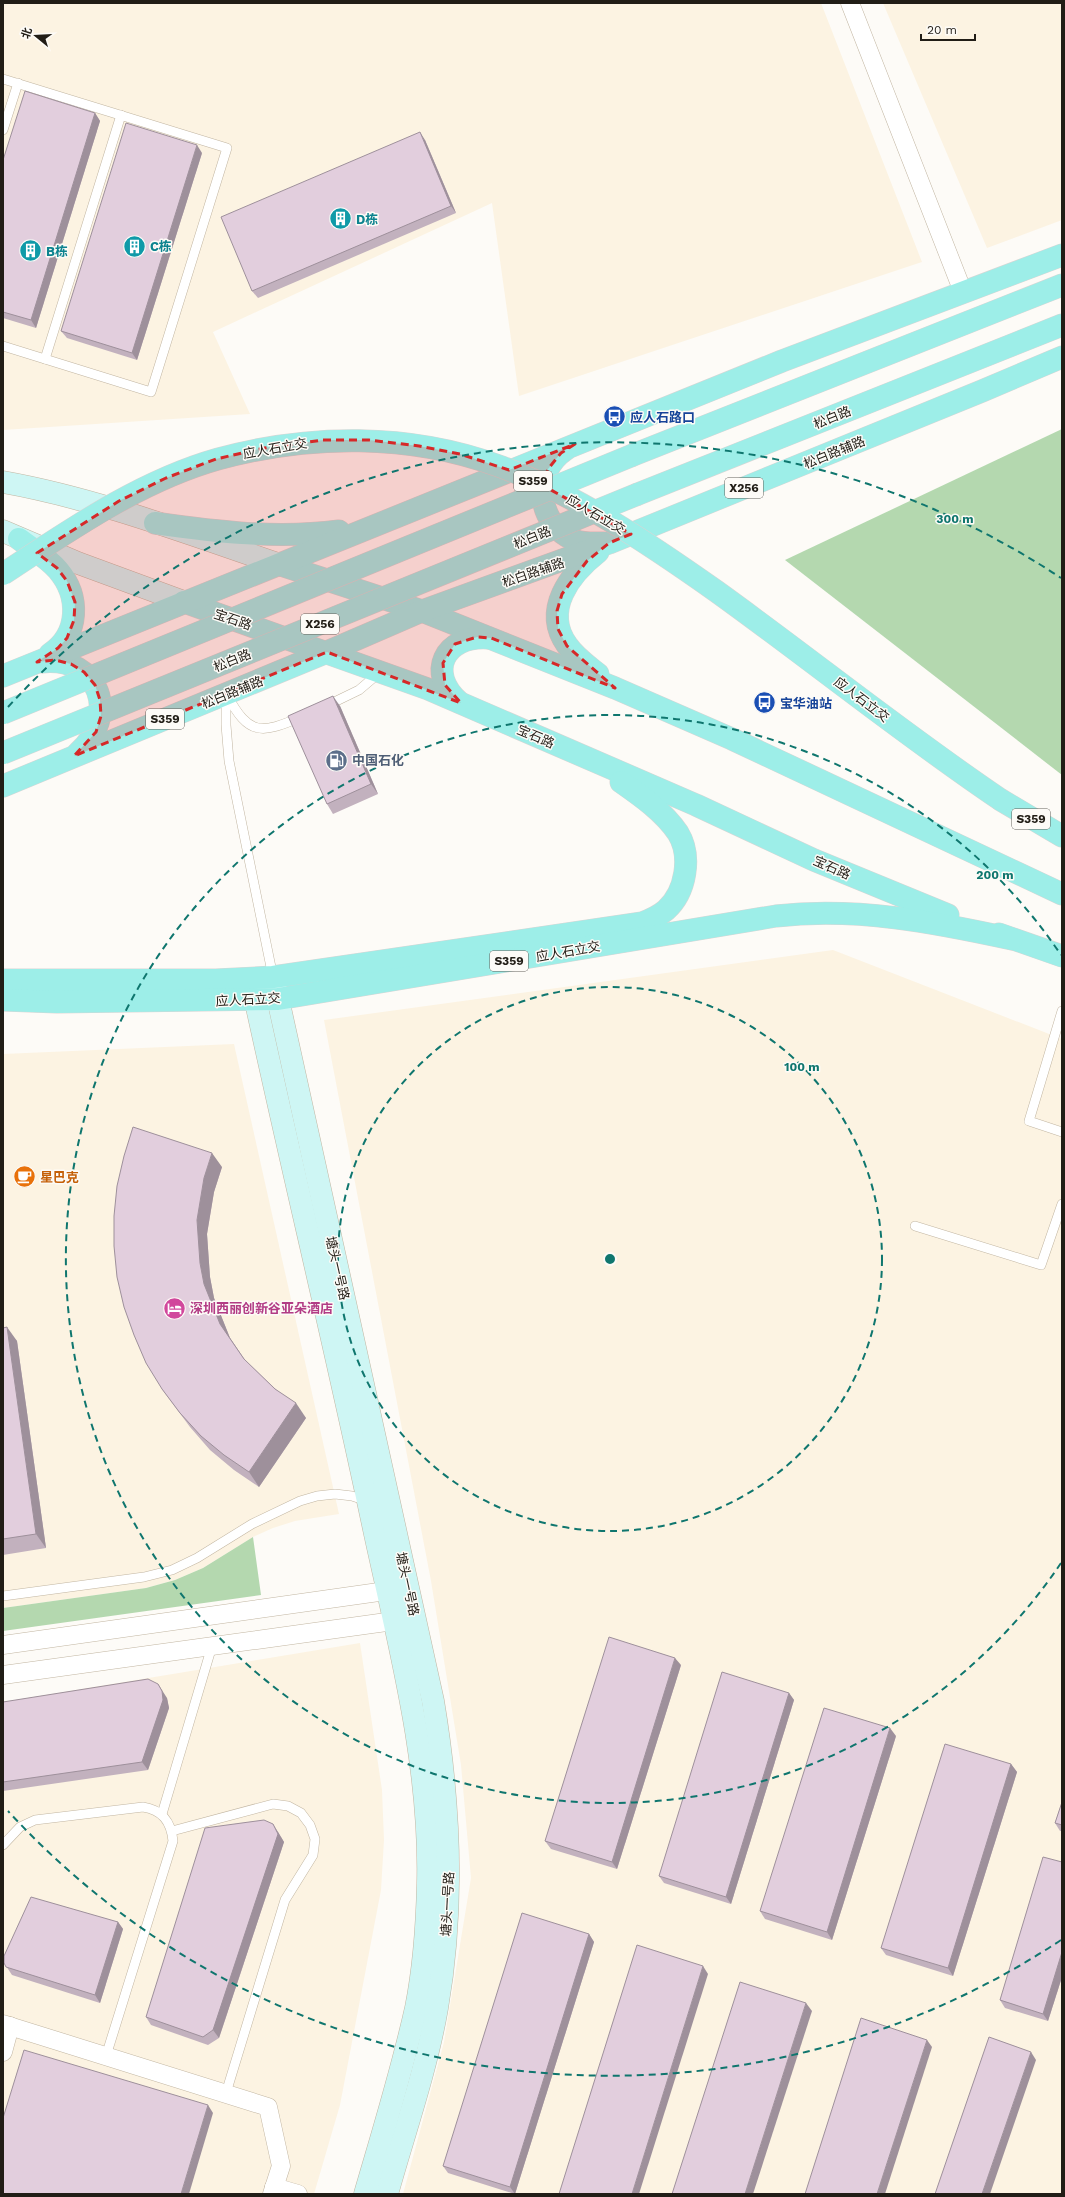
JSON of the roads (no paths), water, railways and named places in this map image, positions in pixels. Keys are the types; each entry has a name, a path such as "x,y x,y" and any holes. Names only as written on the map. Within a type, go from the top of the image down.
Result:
{"main road":[{"path":"3,676 782,361 1062,255"},
{"path":"3,713 632,455 1062,285"},
{"name":"松白路","path":"3,753 638,494 1062,324"},
{"name":"松白路辅路","path":"3,786 327,652 422,611 609,543 1062,357"},
{"name":"应人石立交","path":"3,574 119,501 166,478 216,459 264,448 323,440 369,440 420,446 460,454 498,466 540,484 615,524 659,552 743,610 949,765 1001,800 1062,836"},
{"path":"575,444 561,453 548,469 542,485 543,502 549,519 560,532 574,540 591,544 609,543"},
{"path":"155,523 262,536 310,535 366,528"},
{"path":"11,535 57,568 67,581 74,602 74,620 68,638 58,648 37,662"},
{"path":"609,543 588,561 572,578 562,594 557,611 558,629 567,646 582,662 615,688"},
{"path":"281,564 422,611 615,688 732,739 1062,894"},
{"name":"宝石路","path":"184,602 380,671 461,703 852,876 940,912 1062,956"},
{"path":"461,703 445,686 442,669 448,653 455,644 466,639 491,638"},
{"path":"37,662 55,660 71,664 84,672 94,685 98,695 101,716 96,732 87,745 74,756"},
{"path":"3,980 273,978 629,926 655,918 667,909 676,897 683,883 686,866 684,849 679,834 669,821 652,805 607,772 578,754"},
{"name":"应人石立交","path":"3,1000 57,1002 278,999 807,912 843,912 897,917 1012,939"}],"street":[{"path":"850,3 964,292"},
{"path":"3,482 65,495 281,564"},
{"name":"宝石路","path":"11,535 184,602"},
{"name":"塘头一号路","path":"273,978 404,1619 441,1752 448,1837 449,1896 443,1967 437,2009 418,2084 386,2194"},
{"name":"塘头一号路","path":"251,979 368,1501 398,1590"},
{"path":"3,1645 398,1590"},
{"path":"3,1675 404,1619"},
{"name":"塘头一号路","path":"365,2194 398,2078 416,2005 427,1915 428,1838 421,1756 404,1619"},
{"path":"3,2052 7,2025 268,2107 281,2166 273,2191 298,2194"}],"lane":[{"path":"3,78 227,148 151,392 3,346"},
{"path":"3,130 18,83"},
{"path":"45,359 121,115"},
{"path":"226,694 244,721 256,728 265,730 274,729 314,712 359,690 380,671"},
{"path":"226,694 226,725 229,760 273,978"},
{"path":"1062,1012 1029,1121 1062,1132"},
{"path":"915,1226 1041,1265 1062,1204"},
{"path":"3,1596 144,1576 172,1570 197,1558 252,1524 300,1500 334,1494 352,1496 368,1501"},
{"path":"162,1814 212,1646"},
{"path":"172,1831 273,1804 288,1806 301,1813 310,1825 315,1839 313,1855 285,1900 226,2094"},
{"path":"3,1845 20,1827 35,1820 142,1807 153,1809 162,1814 168,1822 172,1831 172,1841 106,2056"}],"place":[{"name":"D栋","path":"341,219"},
{"name":"C栋","path":"134,246"},
{"name":"B栋","path":"31,251"},
{"name":"应人石路口","path":"615,417"},
{"name":"宝华油站","path":"765,703"},
{"name":"中国石化","path":"337,760"},
{"name":"星巴克","path":"24,1177"},
{"name":"深圳西丽创新谷亚朵酒店","path":"174,1308"}]}
